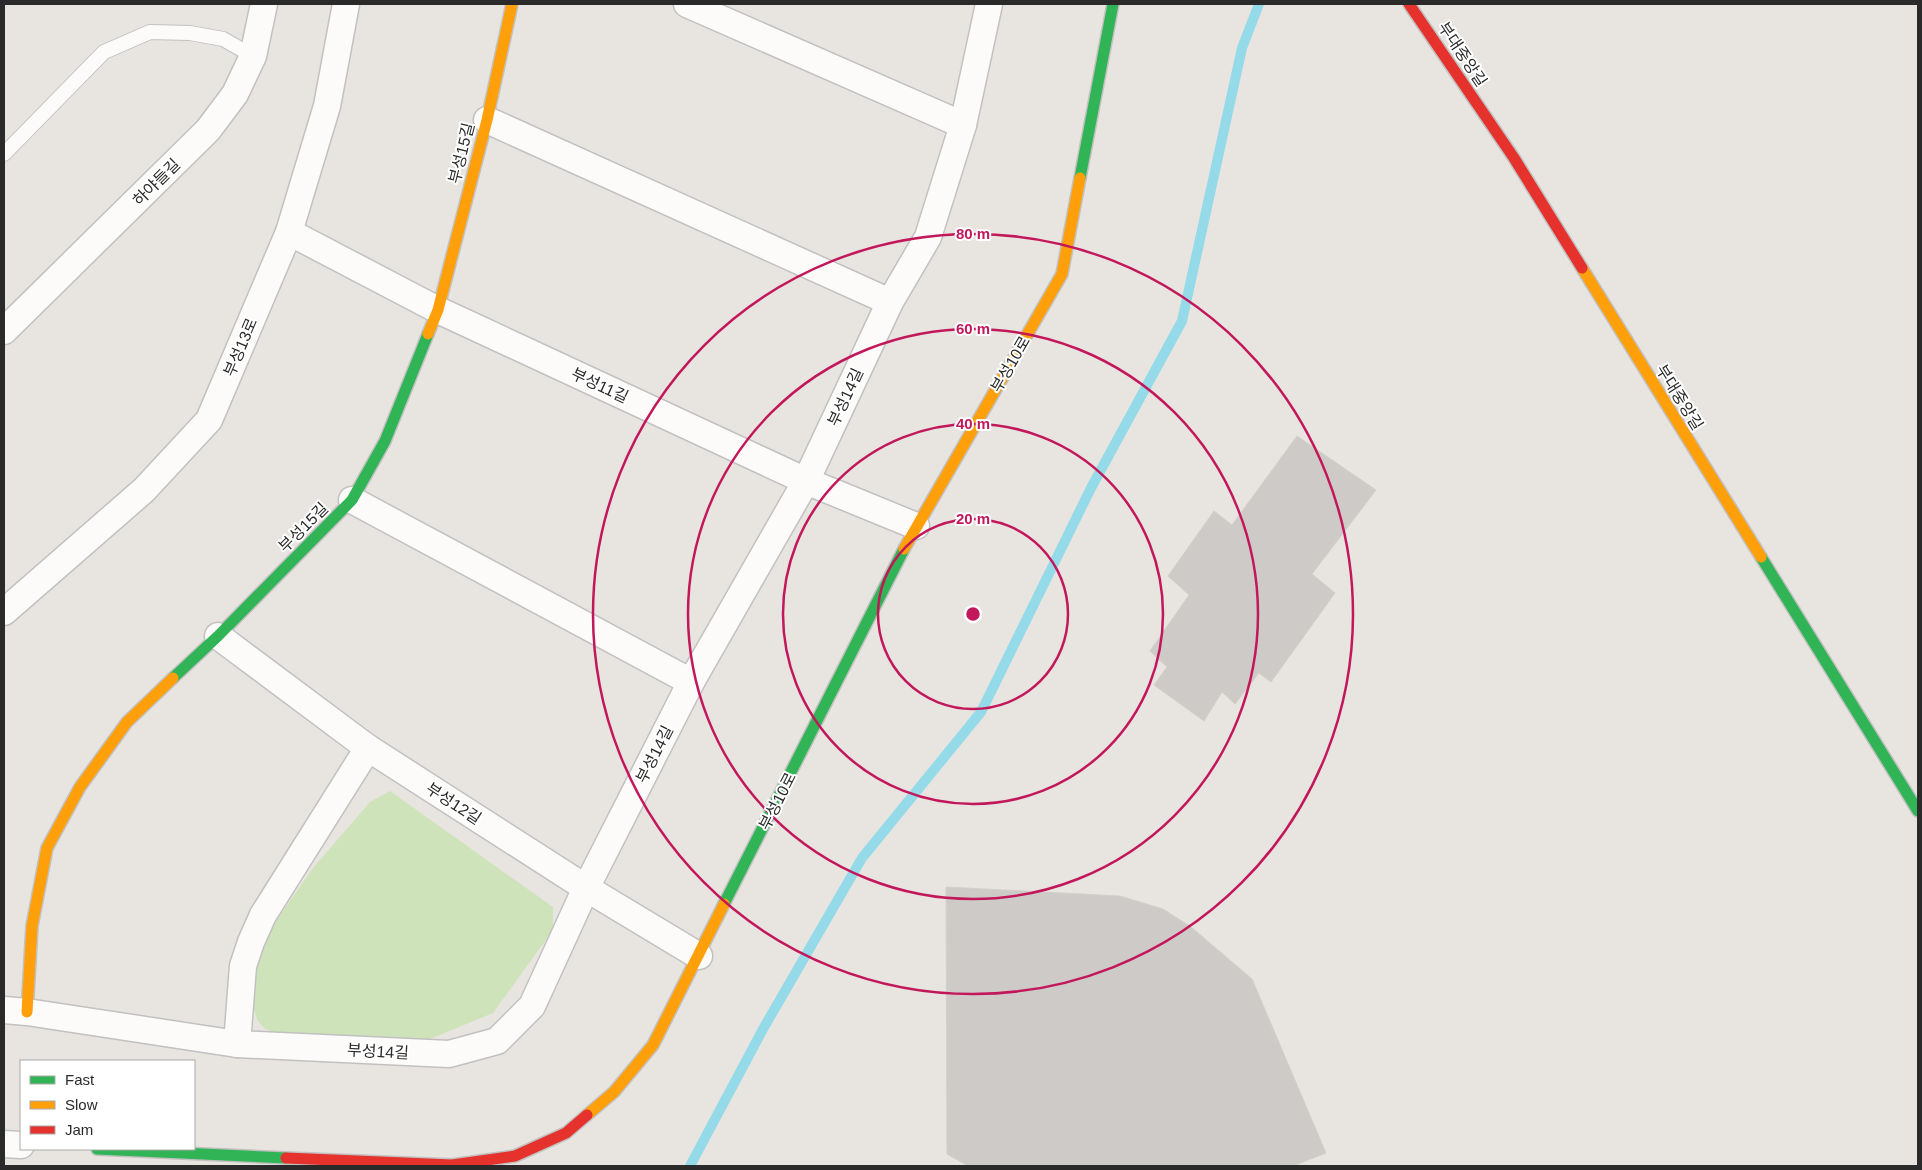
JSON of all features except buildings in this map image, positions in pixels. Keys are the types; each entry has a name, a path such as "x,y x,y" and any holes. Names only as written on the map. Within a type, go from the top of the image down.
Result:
{"street":[{"name":"하야들길","path":"4,331 208,130 235,94 253,56 264,4"},
{"name":"부성13로","path":"4,612 144,490 209,420 289,232 327,106 346,4"},
{"name":"부성15길","path":"16,1011 47,848 80,787 127,722 218,636 352,500 386,442 438,310 487,120 512,4"},
{"path":"687,4 963,125"},
{"name":"부성14길","path":"16,1011 237,1044 449,1054 498,1041 532,1006 586,888 691,682 806,481 890,302 928,237 963,125 989,4"},
{"name":"부성10로","path":"119,1150 452,1165 514,1156 566,1132 614,1092 653,1045 916,526 1062,274 1113,4"},
{"name":"부대중앙길","path":"1410,4 1514,158 1918,811"},
{"path":"487,120 890,302"},
{"name":"부성11길","path":"289,232 438,310 806,481 916,526"},
{"path":"352,500 691,682"},
{"name":"부성12길","path":"218,636 368,748 586,888 699,956"},
{"path":"237,1044 243,966 250,942 263,915 368,748"},
{"path":"4,1144 20,1145"}],"lane":[{"path":"4,154 104,52 150,32 190,33 223,40 253,56"}],"green space":[{"path":"390,791 553,907 553,930 493,1013 425,1041 276,1033 265,1029 258,1021 253,1007 255,968 271,928 313,868 370,802"}],"waterway":[{"path":"690,1166 763,1029 862,858 981,712 1091,488 1182,321 1242,48 1259,4"}],"traffic: fast":[{"path":"1080,178 1113,4"},
{"path":"173,678 218,636 352,500 385,441 428,334"},
{"path":"724,904 904,549"},
{"path":"1761,557 1918,811"},
{"path":"118,1150 286,1158"}],"traffic: slow":[{"path":"428,334 438,310 487,120 512,4"},
{"path":"904,549 1062,274 1080,178"},
{"path":"1582,268 1761,557"},
{"path":"27,1012 32,926 47,848 80,787 127,722 173,678"},
{"path":"587,1115 614,1092 653,1045 724,904"}],"traffic: jam":[{"path":"1409,4 1514,158 1582,268"},
{"path":"286,1158 452,1165 515,1156 566,1133 587,1115"}]}
